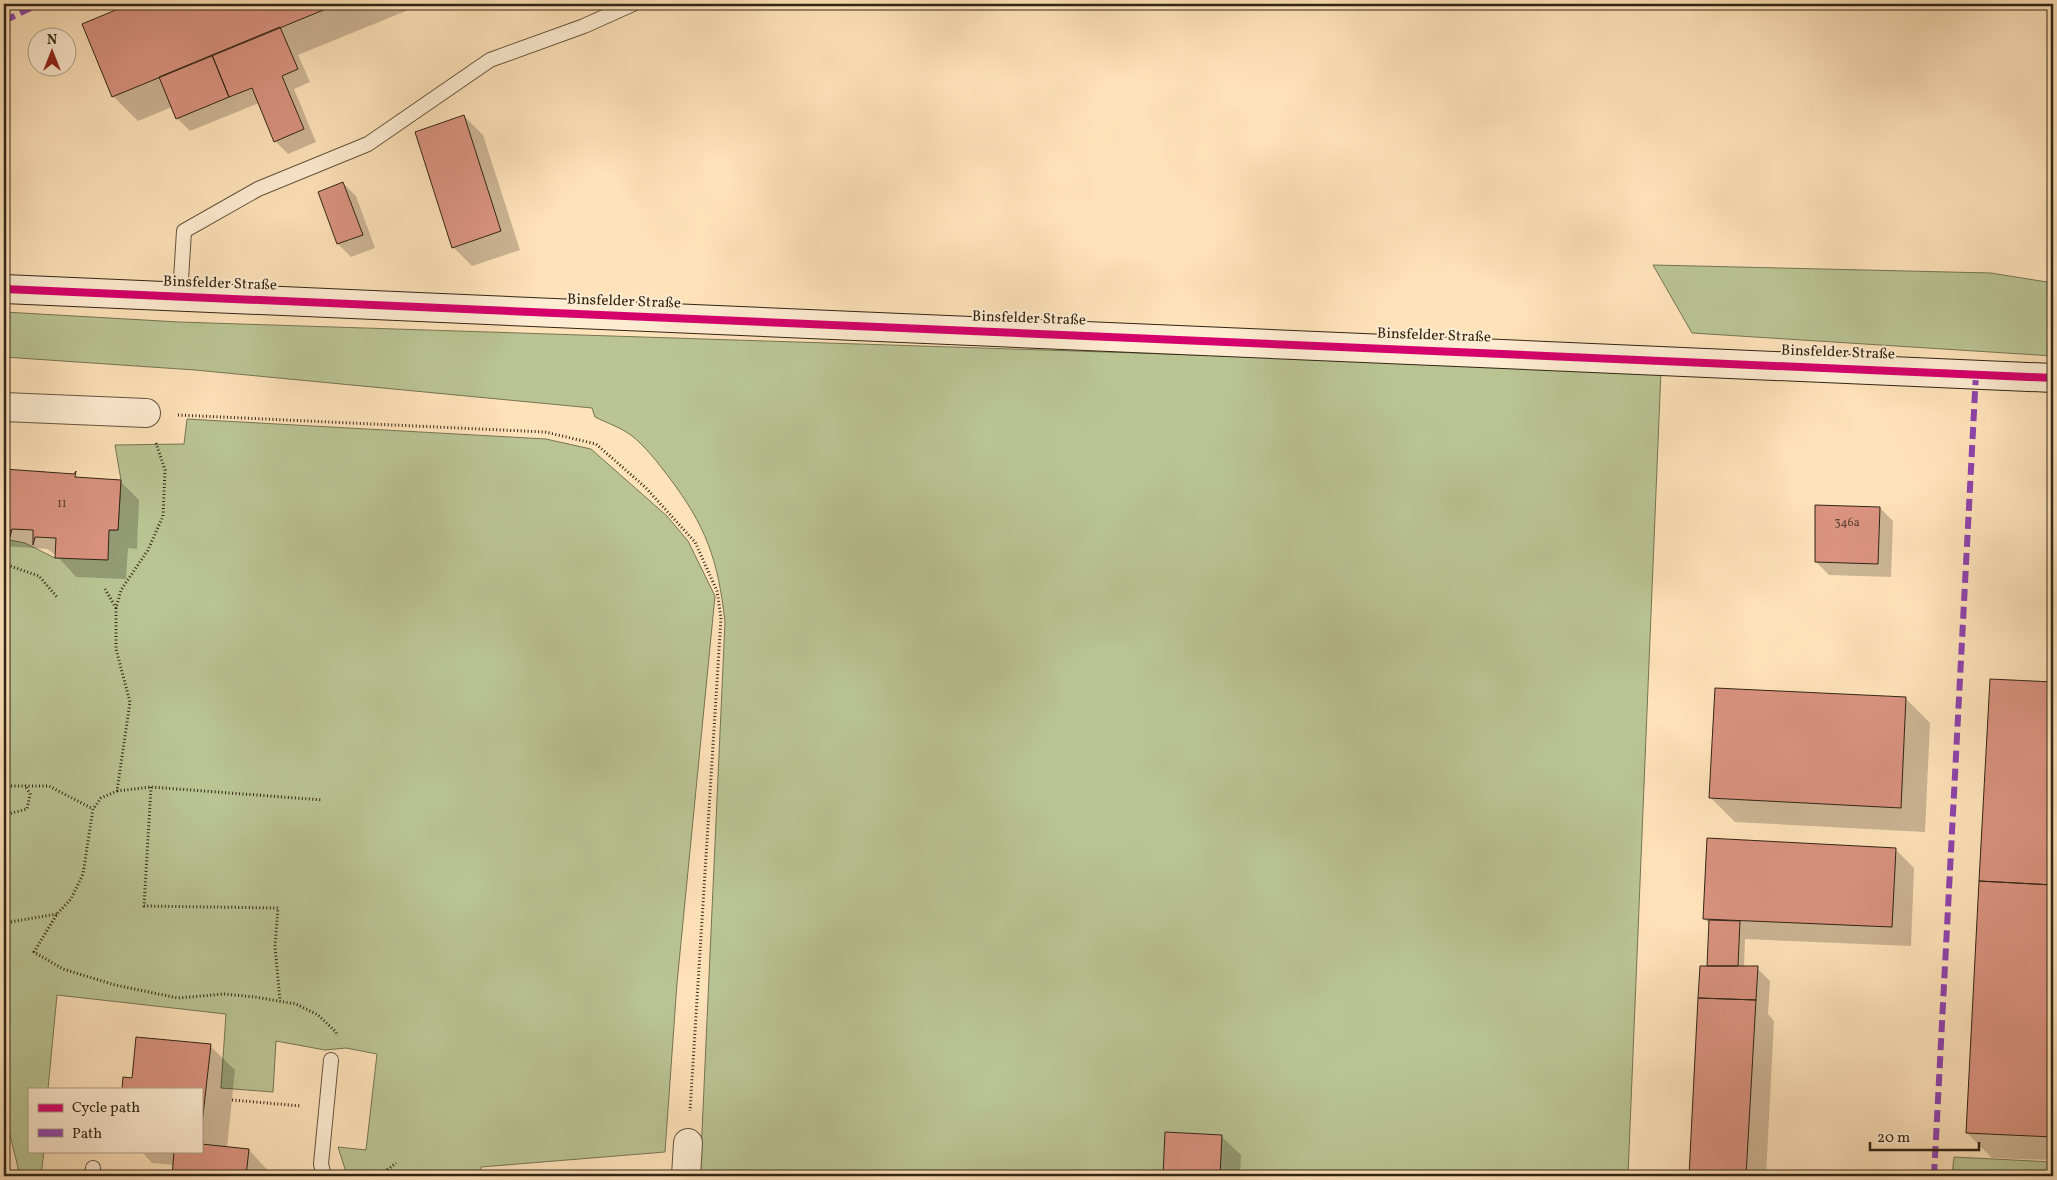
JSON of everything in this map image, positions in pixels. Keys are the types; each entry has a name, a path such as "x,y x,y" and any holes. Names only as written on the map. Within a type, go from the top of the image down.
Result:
{"street":[{"name":"Binsfelder Straße","path":"4,289 2053,378"},
{"path":"4,407 146,413"},
{"path":"686,1176 688,1142"}],"lane":[{"path":"180,296 184,231 258,188 368,144 490,60 584,26 633,4"},
{"path":"324,1176 322,1164 331,1060"}],"path":[{"path":"117,791 130,702 116,650 114,627 116,608 122,590 148,550 162,516 165,470 146,413 545,432 596,444 645,486 695,542 717,591 721,618 688,1142"},
{"path":"4,564 39,576 57,597"},
{"path":"105,589 116,608"},
{"path":"4,786 24,784 49,786 93,809"},
{"path":"4,815 27,809 30,794 24,784"},
{"path":"151,787 144,906 278,908 275,946 280,1001"},
{"path":"322,800 151,787 117,791 101,798 93,809 83,874 71,899 57,914 34,952 63,969 114,985 178,998 224,994 296,1004 318,1015 336,1032 338,1050 331,1060"},
{"path":"4,923 57,914"},
{"path":"232,1100 326,1108"},
{"path":"379,1176 396,1163"},
{"path":"261,1171 261,1176"}],"green space":[{"path":"1653,265 1991,273 2053,283 2053,356 1692,333"},
{"path":"4,312 179,322 1661,370 1628,1176 700,1176 725,622 714,561 708,544 692,511 656,460 628,433 595,417 592,408 195,370 4,357"},
{"path":"187,419 546,439 591,449 667,516 688,541 715,596 677,983 665,1152 481,1167 480,1176 378,1176 346,1172 338,1147 366,1150 377,1054 346,1048 325,1050 276,1041 273,1092 221,1088 226,1014 57,995 48,1088 28,1088 28,1152 44,1152 41,1176 20,1176 4,1110 4,539 25,543 55,558 109,530 118,530 121,480 115,445 184,444"},
{"path":"1954,1157 2053,1162 2053,1176 1952,1176"}],"building":[{"path":"130,4 338,4 112,97 82,24"},
{"path":"280,27 298,69 282,76 304,129 274,142 252,88 229,97 212,55"},
{"path":"212,55 229,97 176,119 159,77"},
{"path":"464,115 501,231 452,248 415,132"},
{"path":"343,182 363,235 337,244 318,192"},
{"path":"4,469 74,474 76,471 75,477 121,480 118,530 109,530 108,560 55,558 56,538 35,537 33,545 33,530 12,529 10,537 10,529 4,529"},
{"path":"1815,505 1880,507 1878,564 1815,562"},
{"path":"1990,679 2053,682 2053,885 1979,881"},
{"path":"1715,688 1906,697 1901,808 1709,798"},
{"path":"1707,838 1896,848 1892,927 1703,919"},
{"path":"1979,881 2053,885 2053,1137 1966,1133"},
{"path":"1709,920 1740,921 1738,966 1707,966"},
{"path":"1700,966 1758,966 1756,1000 1698,998"},
{"path":"1698,998 1756,1000 1746,1176 1689,1176"},
{"path":"136,1037 211,1044 202,1124 202,1088 122,1088 123,1077 132,1078"},
{"path":"1165,1132 1222,1135 1220,1176 1163,1176"},
{"path":"202,1144 249,1149 246,1176 172,1176 174,1152 202,1152"}],"marked path":[{"path":"4,21 39,4"},
{"path":"1934,1176 1976,373"}],"cycle path":[{"path":"4,289 2053,378"}]}
